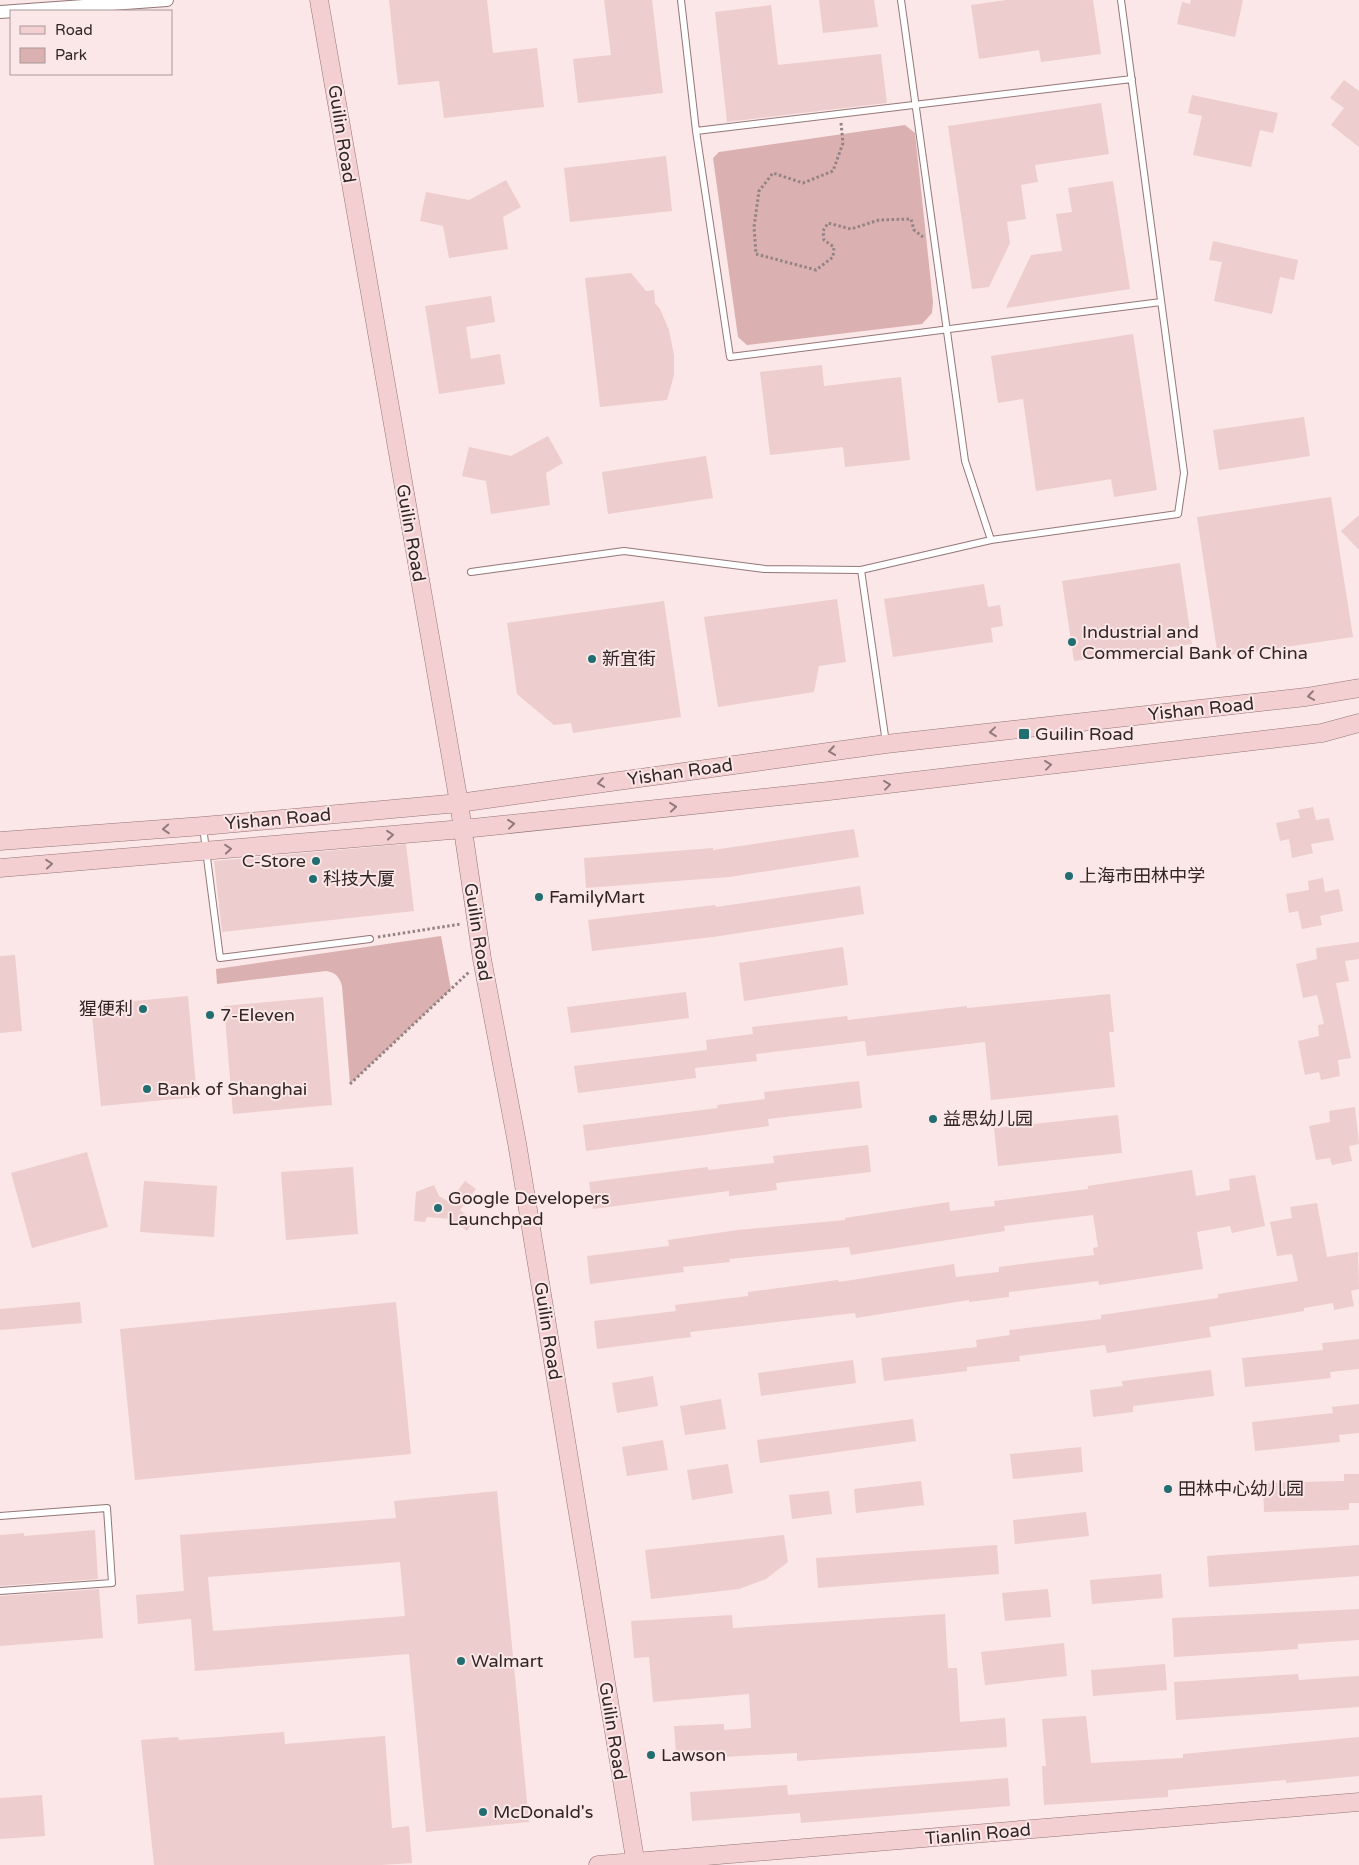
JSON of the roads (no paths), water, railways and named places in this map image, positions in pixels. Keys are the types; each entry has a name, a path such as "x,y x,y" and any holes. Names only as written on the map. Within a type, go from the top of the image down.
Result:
{"main road":[{"name":"Guilin Road","path":"319,0 459,803 482,959 517,1143 636,1863"},
{"name":"Yishan Road","path":"0,841 203,826 459,803 886,744 1287,699 1359,688"},
{"name":"Yishan Road","path":"0,868 463,829 848,789 1322,733 1359,723"},
{"name":"Tianlin Road","path":"598,1865 1359,1802"}],"street":[{"path":"28,10 167,0"}],"lane":[{"path":"681,0 696,131 730,357 1162,302"},
{"path":"901,0 965,461 991,540"},
{"path":"471,572 624,551 765,569 861,570 991,540 1178,514 1184,473 1121,0"},
{"path":"696,131 1132,80"},
{"path":"861,570 886,744"},
{"path":"203,826 220,958 370,939"},
{"path":"0,1516 107,1508 112,1583 0,1591"}],"place":[{"name":"Industrial and Commercial Bank of China","path":"1072,642"},
{"name":"新宜街","path":"592,659"},
{"name":"Guilin Road","path":"1024,734"},
{"name":"C-Store","path":"316,861"},
{"name":"上海市田林中学","path":"1069,876"},
{"name":"科技大厦","path":"313,879"},
{"name":"FamilyMart","path":"539,897"},
{"name":"猩便利","path":"143,1009"},
{"name":"7-Eleven","path":"210,1015"},
{"name":"Bank of Shanghai","path":"147,1089"},
{"name":"益思幼儿园","path":"933,1119"},
{"name":"Google Developers Launchpad","path":"438,1208"},
{"name":"田林中心幼儿园","path":"1168,1489"},
{"name":"Walmart","path":"461,1661"},
{"name":"Lawson","path":"651,1755"},
{"name":"McDonald's","path":"483,1812"}]}
